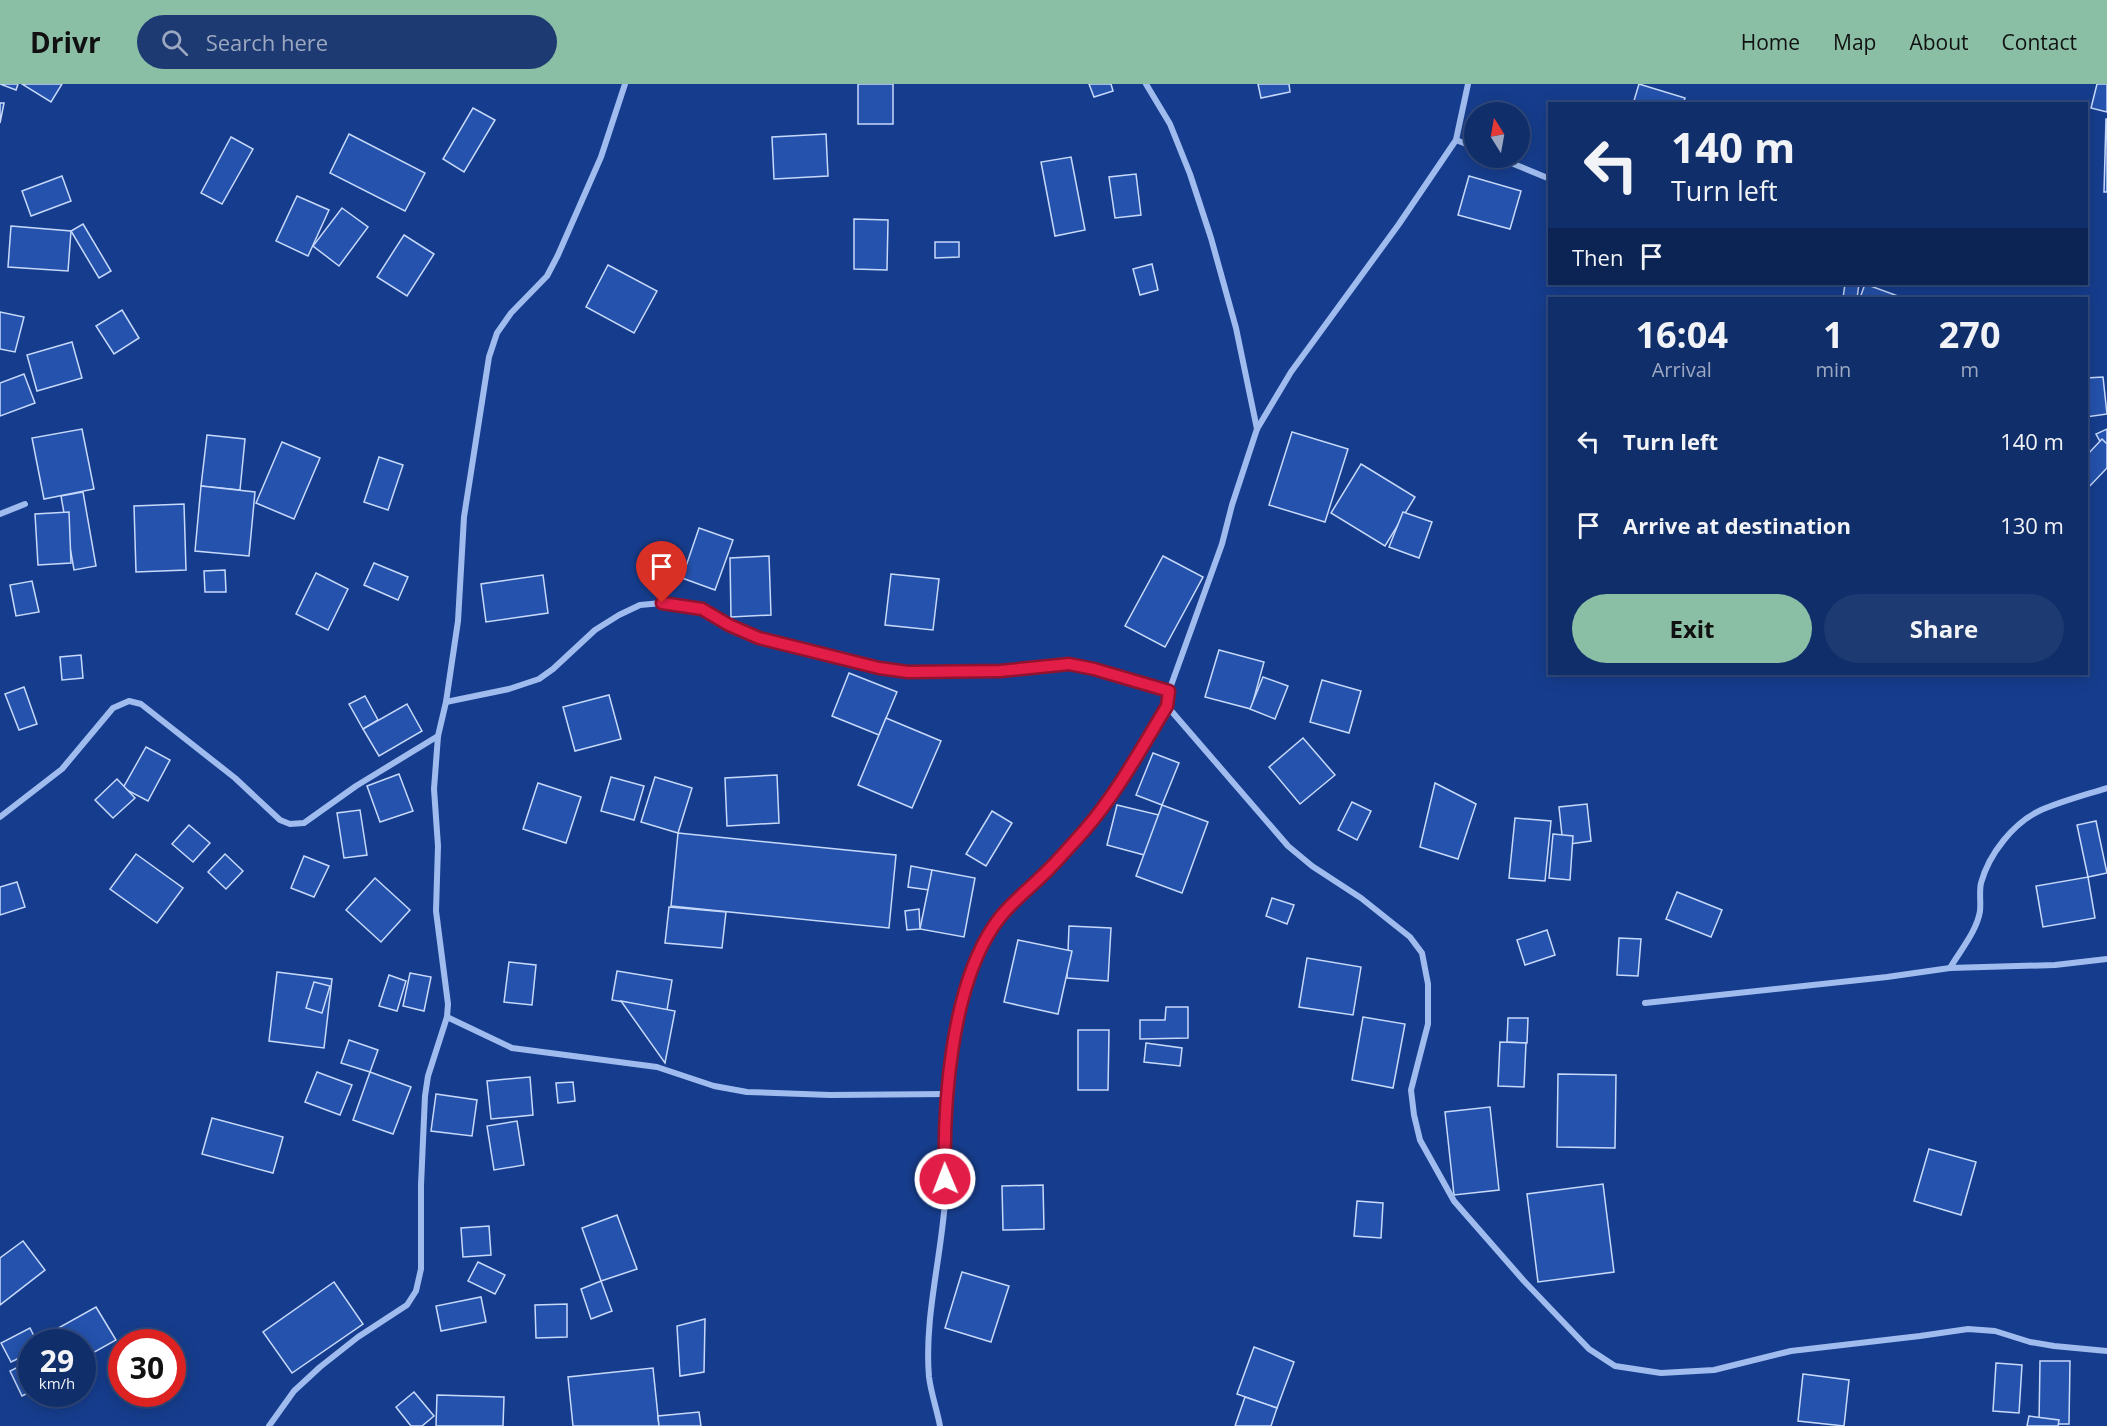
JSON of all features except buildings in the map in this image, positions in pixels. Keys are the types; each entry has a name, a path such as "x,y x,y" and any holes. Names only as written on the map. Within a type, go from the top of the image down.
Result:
{"street":[{"path":"269,1426 294,1391 320,1367 358,1337 407,1305 416,1291 421,1269 425,1096 434,1055 447,1017 448,1004 436,911 438,846 434,789 438,736 446,702 458,621 464,517 489,357 497,333 511,313 547,276 558,255 601,157 625,84"},
{"path":"1146,84 1170,124 1190,174 1211,238 1236,328 1257,429"},
{"path":"940,1426 929,1379 929,1335 945,1198 944,1140 947,1094 952,1050 962,1004 976,957 993,926 1051,868 1114,792 1167,706 1169,691 1222,544 1257,429 1291,372 1399,224 1456,140 1468,84"},
{"path":"1456,140 1464,143"},
{"path":"1523,168 1548,178"},
{"path":"0,514 25,504"},
{"path":"446,702 509,689 539,679 596,630 619,615 640,605 662,603 702,609 729,625 759,638 879,668 908,672 989,672 1069,664 1169,691"},
{"path":"0,817 62,769 113,708 129,701 141,704 235,778 280,820 290,824 304,823 316,816 356,786 438,736"},
{"path":"1167,706 1288,846 1312,866 1361,898 1410,937 1422,953 1428,984 1428,1024 1411,1090 1420,1140 1454,1201 1524,1281 1589,1349 1615,1366 1661,1373 1714,1371 1791,1351 1968,1329 1995,1331 2030,1342 2054,1346 2107,1351"},
{"path":"1950,968 1976,924 1980,912 1980,886 1985,872 1994,855 2014,829 2040,810 2107,788"},
{"path":"1645,1003 1950,968 2055,965 2107,959"},
{"path":"447,1017 512,1048 657,1067 714,1086 747,1092 830,1095 947,1094"}],"route":[{"path":"662,603 702,609 729,625 759,638 879,668 908,672 1000,671 1069,664 1169,691 1167,706 1114,792 1051,868 993,926 976,957 962,1004 952,1050 944,1140 945,1179"}]}
